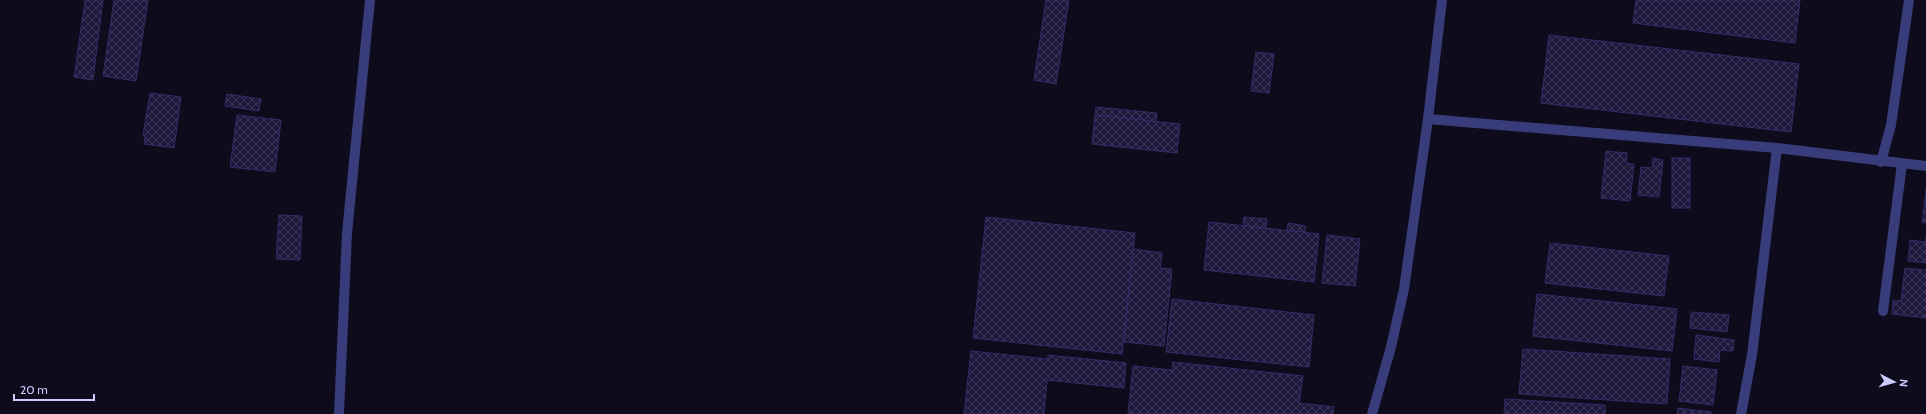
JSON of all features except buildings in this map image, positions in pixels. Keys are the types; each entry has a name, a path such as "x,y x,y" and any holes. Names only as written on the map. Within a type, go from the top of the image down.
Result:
{"street":[{"path":"339,414 347,233 370,0"},
{"path":"1372,414 1404,290 1428,119 1442,0"},
{"path":"1881,162 1891,125 1909,0"},
{"path":"1428,119 1777,148 1881,162 1926,166"},
{"path":"1741,414 1752,355 1777,148"},
{"path":"1883,310 1902,164"}]}
